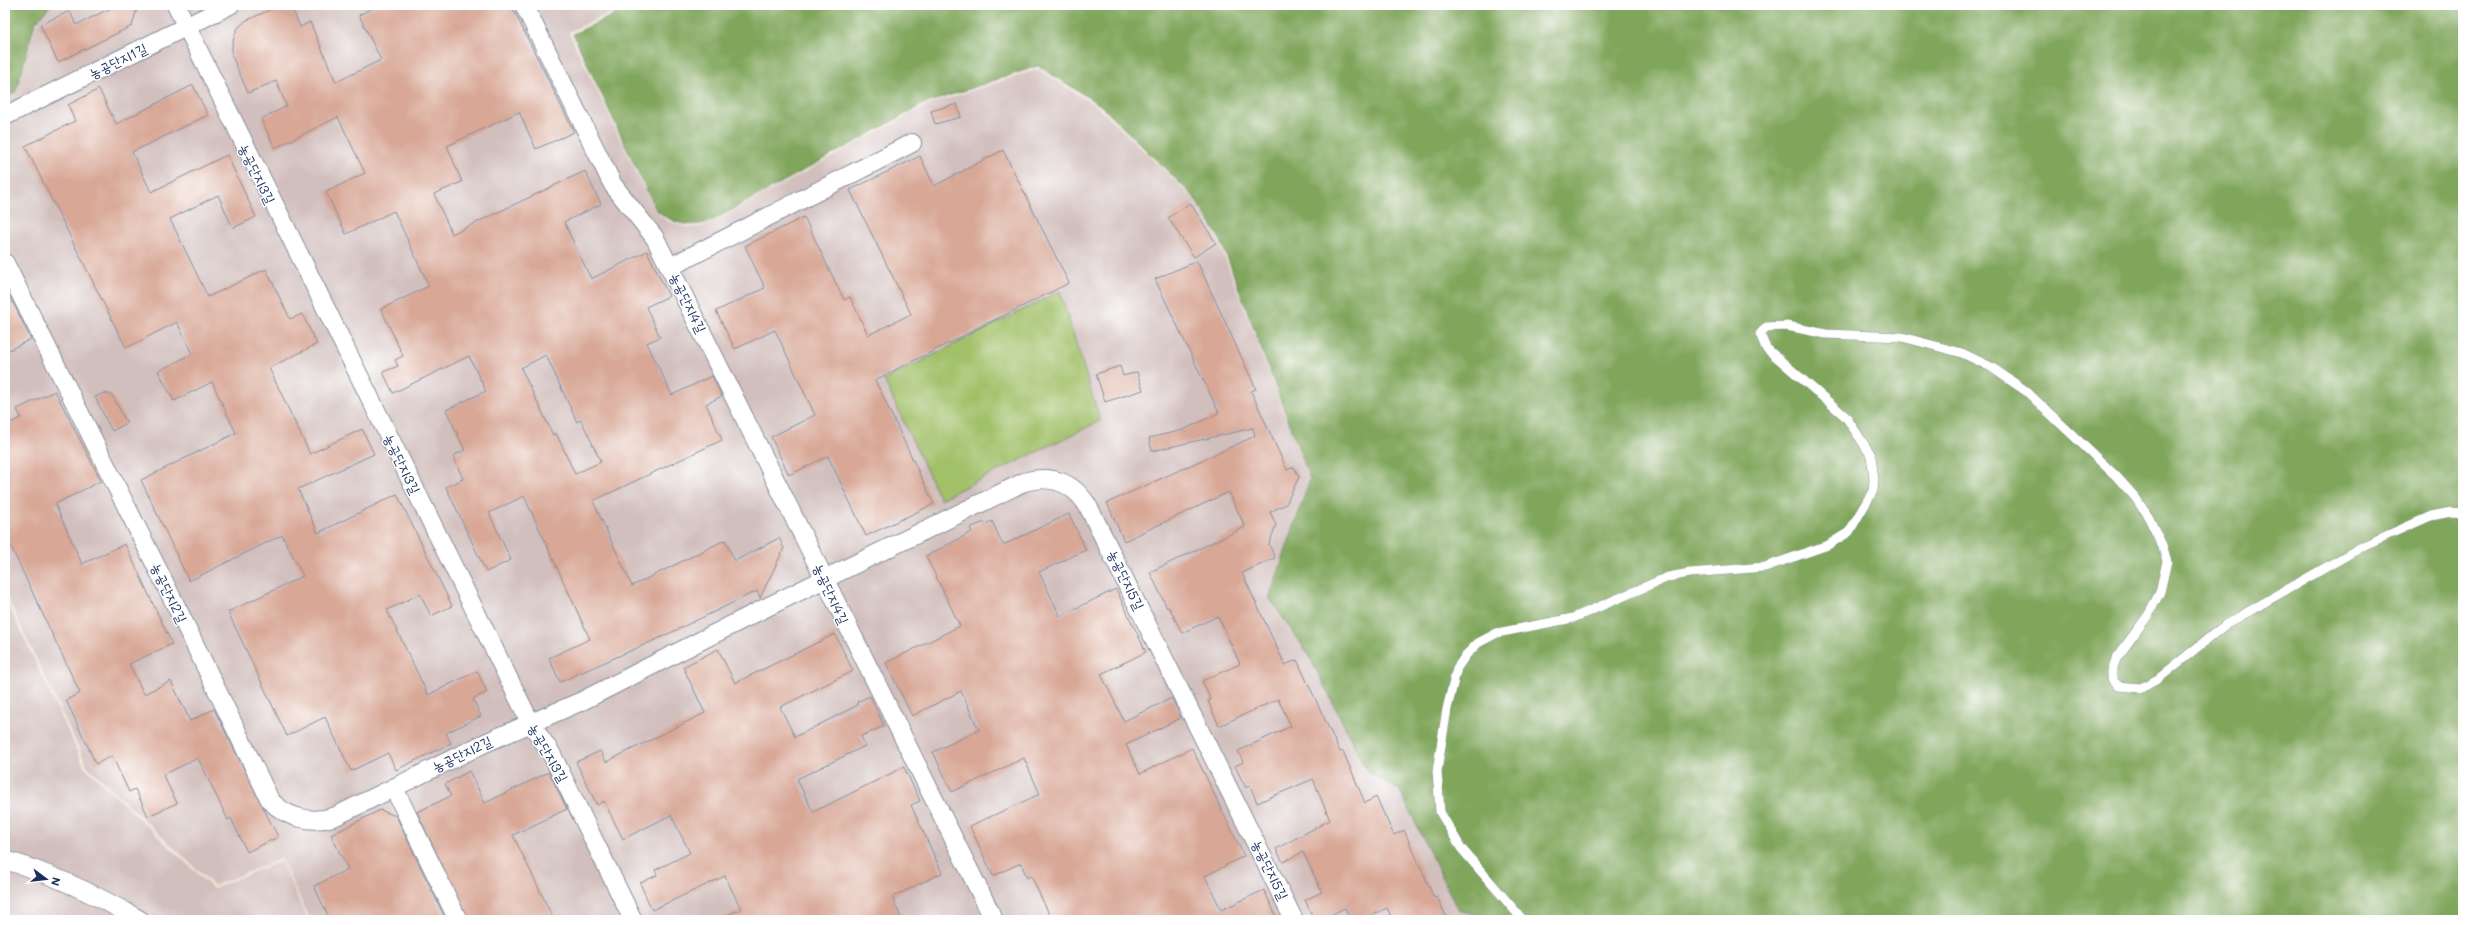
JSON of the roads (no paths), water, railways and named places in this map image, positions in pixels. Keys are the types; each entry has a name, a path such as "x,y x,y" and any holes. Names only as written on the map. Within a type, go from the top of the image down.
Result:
{"street":[{"name":"농공단지3길","path":"176,5 530,722 554,759 633,920"},
{"name":"농공단지1길","path":"5,116 230,5"},
{"name":"농공단지4길","path":"524,5 613,185 656,238 994,920"},
{"name":"농공단지4길","path":"670,267 912,143"},
{"name":"농공단지2길","path":"5,263 270,800 285,813 298,818 320,820 336,816 530,722"},
{"name":"농공단지5길","path":"530,722 582,700 1024,482 1047,478 1070,485 1085,500 1294,920"},
{"path":"394,788 458,920"},
{"path":"5,860 30,867 99,896 140,920"}],"lane":[{"path":"1523,920 1461,848 1440,812 1436,788 1437,770 1447,709 1457,668 1466,655 1478,643 1497,633 1573,618 1668,577 1690,572 1765,567 1828,546 1849,532 1873,491 1873,468 1864,443 1846,417 1766,348 1760,334 1766,327 1787,326 1826,334 1902,337 1962,353 1991,367 2026,391 2116,476 2149,518 2167,561 2160,592 2149,614 2116,659 2112,671 2112,679 2118,686 2141,688 2158,679 2225,625 2365,545 2431,516 2451,512 2463,513"}]}
